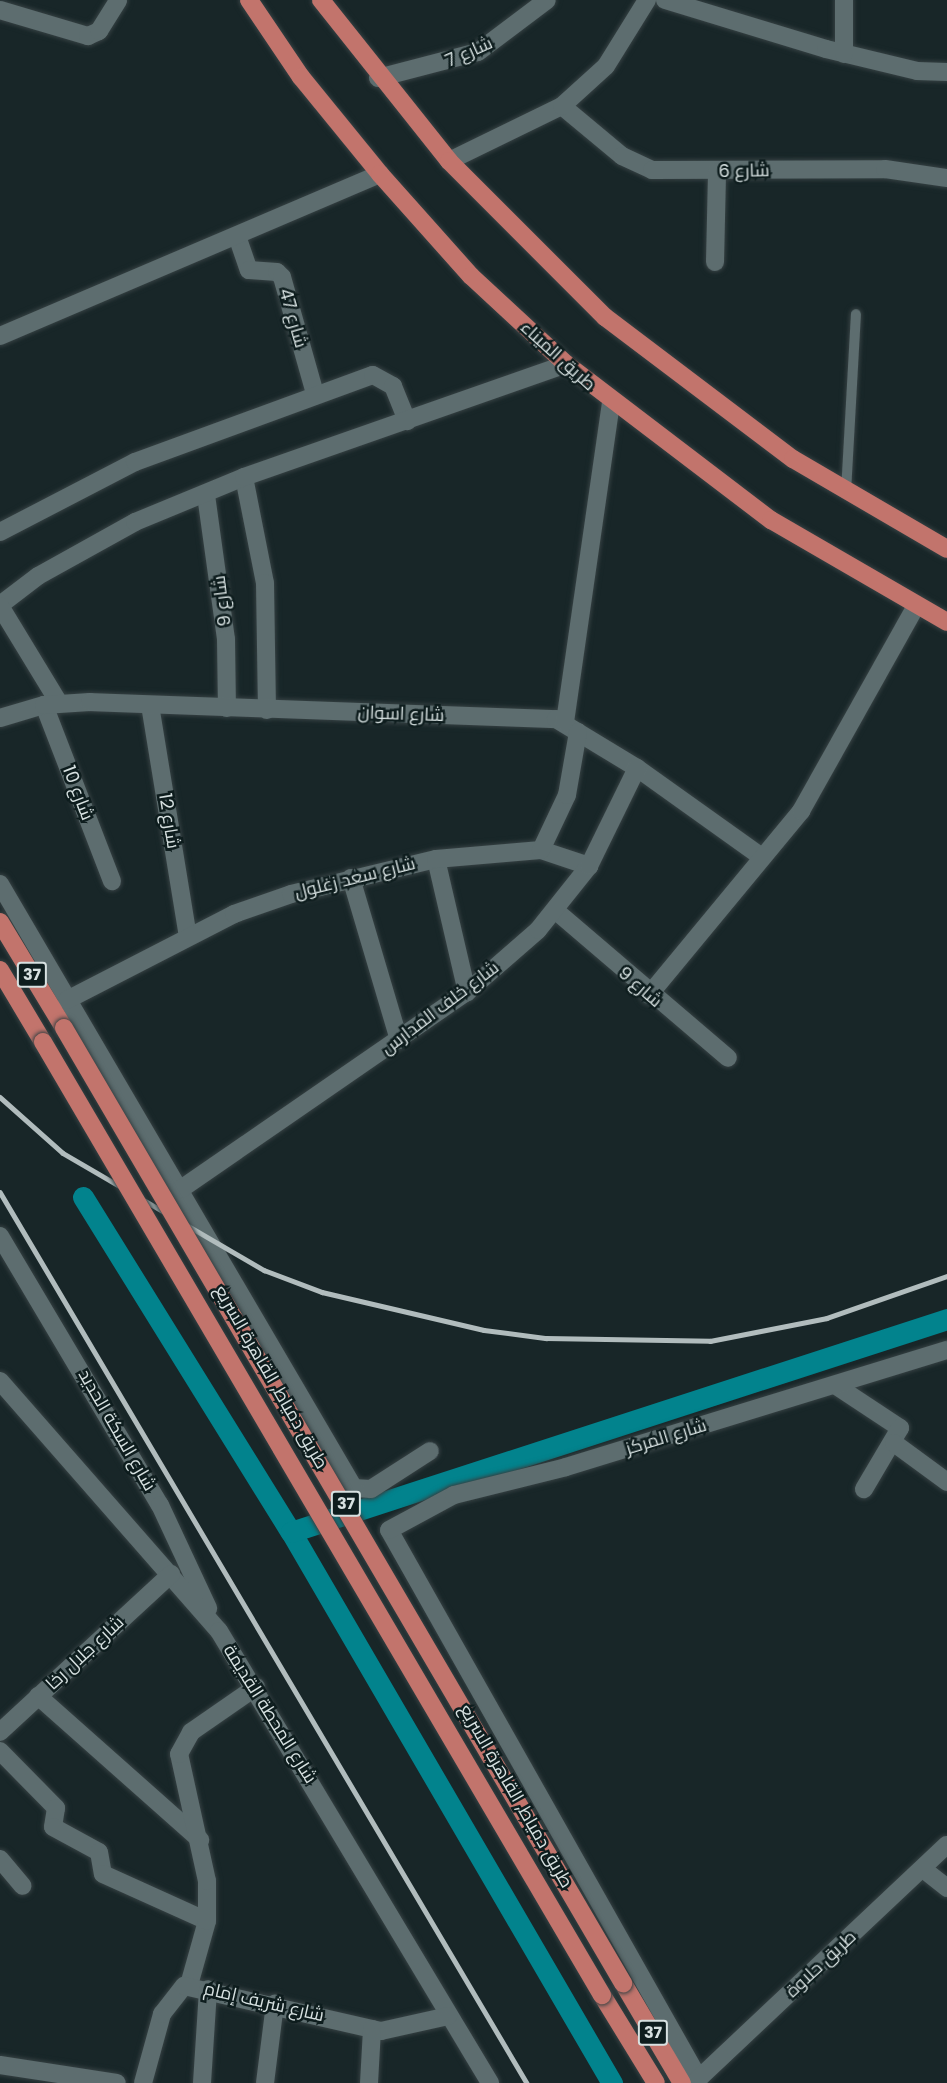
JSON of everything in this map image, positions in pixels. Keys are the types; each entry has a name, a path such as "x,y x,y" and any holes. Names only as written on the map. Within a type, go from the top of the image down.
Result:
{"highway":[{"name":"طريق الميناء","path":"249,0 301,78 380,174 471,276 566,364 611,403 771,520 947,622"},
{"path":"321,0 378,78 449,161 560,275 652,357 846,492 947,549"},
{"name":"طريق دمياط, القاهرة السريع","path":"0,922 623,1983 692,2082"},
{"name":"طريق دمياط, القاهرة السريع","path":"0,970 602,1995 656,2083"}],"street":[{"path":"0,9 88,36 99,32 118,0"},
{"name":"شارع 7","path":"378,78 478,52 548,0"},
{"path":"449,161 562,106 606,66 647,0"},
{"path":"665,0 844,54 917,71 947,72"},
{"path":"844,0 844,54"},
{"name":"شارع 6","path":"562,106 637,164 668,172 874,169 947,178"},
{"path":"715,262 717,172"},
{"path":"0,336 380,174"},
{"name":"شارع 47","path":"237,236 249,270 277,272 282,277 315,394"},
{"path":"0,605 38,576 135,522 206,495 244,477 566,364"},
{"path":"0,531 135,462 315,394 381,375 393,386 407,421"},
{"path":"589,866 541,849 567,795 571,727 611,403"},
{"path":"244,477 265,583 267,710"},
{"name":"شارع 9","path":"206,495 225,631 227,708"},
{"name":"شارع 10","path":"0,605 51,704 112,881"},
{"path":"649,995 801,811 916,606"},
{"name":"شارع اسوان","path":"0,718 51,704 150,705 571,727 637,768 762,857"},
{"name":"شارع 12","path":"150,705 188,937"},
{"name":"شارع خلف المدارس","path":"181,1188 467,992 556,911 589,866 637,768"},
{"name":"شارع سعد زغلول","path":"67,1000 188,937 262,903 351,878 436,859 541,849"},
{"path":"436,859 467,992"},
{"path":"351,878 399,1040"},
{"path":"0,884 181,1188 354,1488 371,1489 430,1451"},
{"name":"شارع 9","path":"556,911 649,995 728,1058"},
{"name":"شارع السكة الحديد","path":"0,1236 160,1505 219,1631"},
{"name":"شارع المركز","path":"692,2082 389,1530 454,1495 566,1467 947,1350"},
{"name":"شارع المحطة القديمة","path":"0,1381 219,1631 256,1687 448,2016 490,2083"},
{"path":"835,1385 898,1426 894,1443 864,1489"},
{"path":"894,1443 947,1482"},
{"name":"شارع جلال رخا","path":"0,1732 171,1574"},
{"path":"189,1985 207,1921 200,1840 180,1766 182,1743 256,1687"},
{"path":"38,1696 200,1840"},
{"path":"0,1751 56,1808 53,1827 99,1852 99,1871 207,1921"},
{"name":"طريق حلاوة","path":"692,2082 946,1848"},
{"path":"0,1859 23,1886"},
{"path":"923,1869 947,1888"},
{"name":"شارع شريف إمام","path":"143,2083 162,2014 189,1985 388,2031 448,2016"},
{"path":"202,2083 208,1989"},
{"path":"265,2083 275,2004"},
{"path":"369,2083 372,2029"},
{"path":"0,2065 36,2076 117,2083"}],"lane":[{"path":"846,492 856,314"}],"waterway":[{"path":"83,1197 291,1532 612,2083"},
{"path":"291,1532 947,1319"}],"railway":[{"path":"0,1097 63,1153 264,1270 322,1292 484,1330 546,1338 710,1341 827,1318 947,1276"},
{"path":"0,1192 527,2083"}]}
